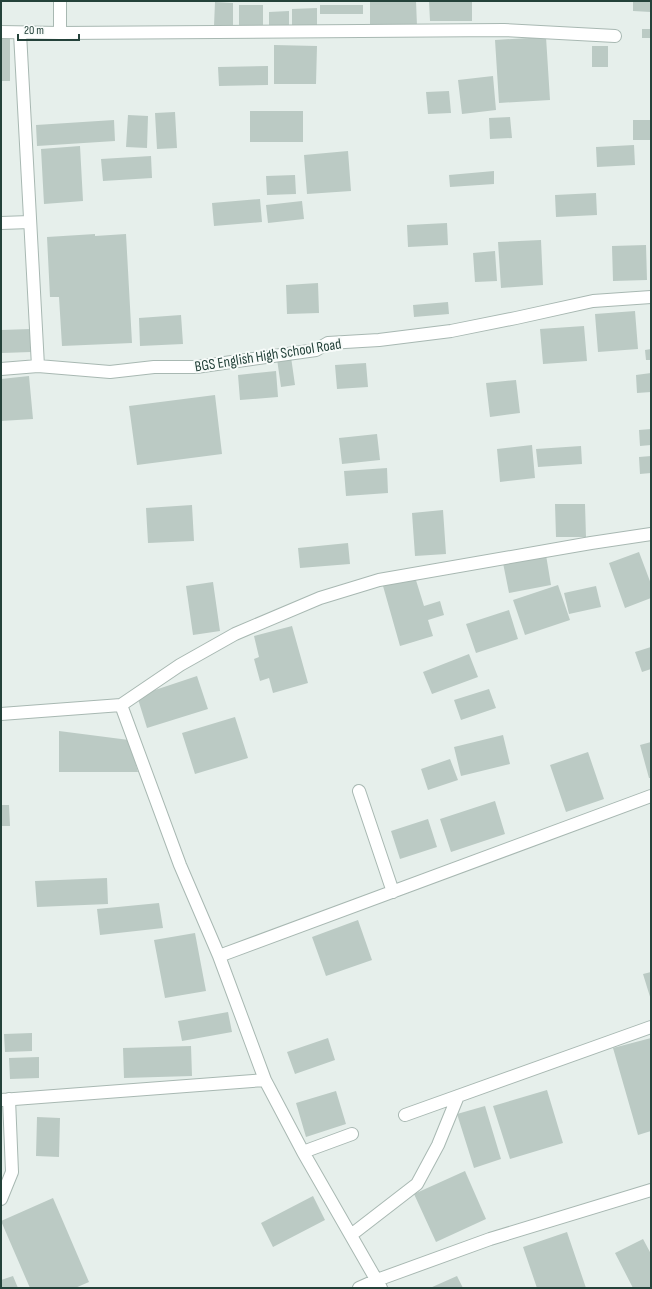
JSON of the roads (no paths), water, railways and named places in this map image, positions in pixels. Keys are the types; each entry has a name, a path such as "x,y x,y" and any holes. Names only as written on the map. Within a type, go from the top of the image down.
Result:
{"street":[{"path":"60,1 60,33"},
{"path":"1,32 60,33 504,30 615,36"},
{"path":"20,33 38,366"},
{"path":"1,224 30,222"},
{"name":"BGS English High School Road","path":"1,369 38,366 110,372 154,367 196,367 316,350 328,343 379,340 451,331 593,301 651,297"},
{"path":"1,714 120,705 180,665 235,634 320,598 379,580 651,534"},
{"path":"120,705 180,865 219,956 265,1080 303,1152 379,1284"},
{"path":"358,791 393,892"},
{"path":"219,956 651,796"},
{"path":"405,1115 651,1027"},
{"path":"1,1199 12,1172 5,1100 265,1080"},
{"path":"351,1234 417,1184 438,1145 458,1096"},
{"path":"303,1152 352,1134"},
{"path":"359,1288 379,1284 490,1239 651,1190"}]}
